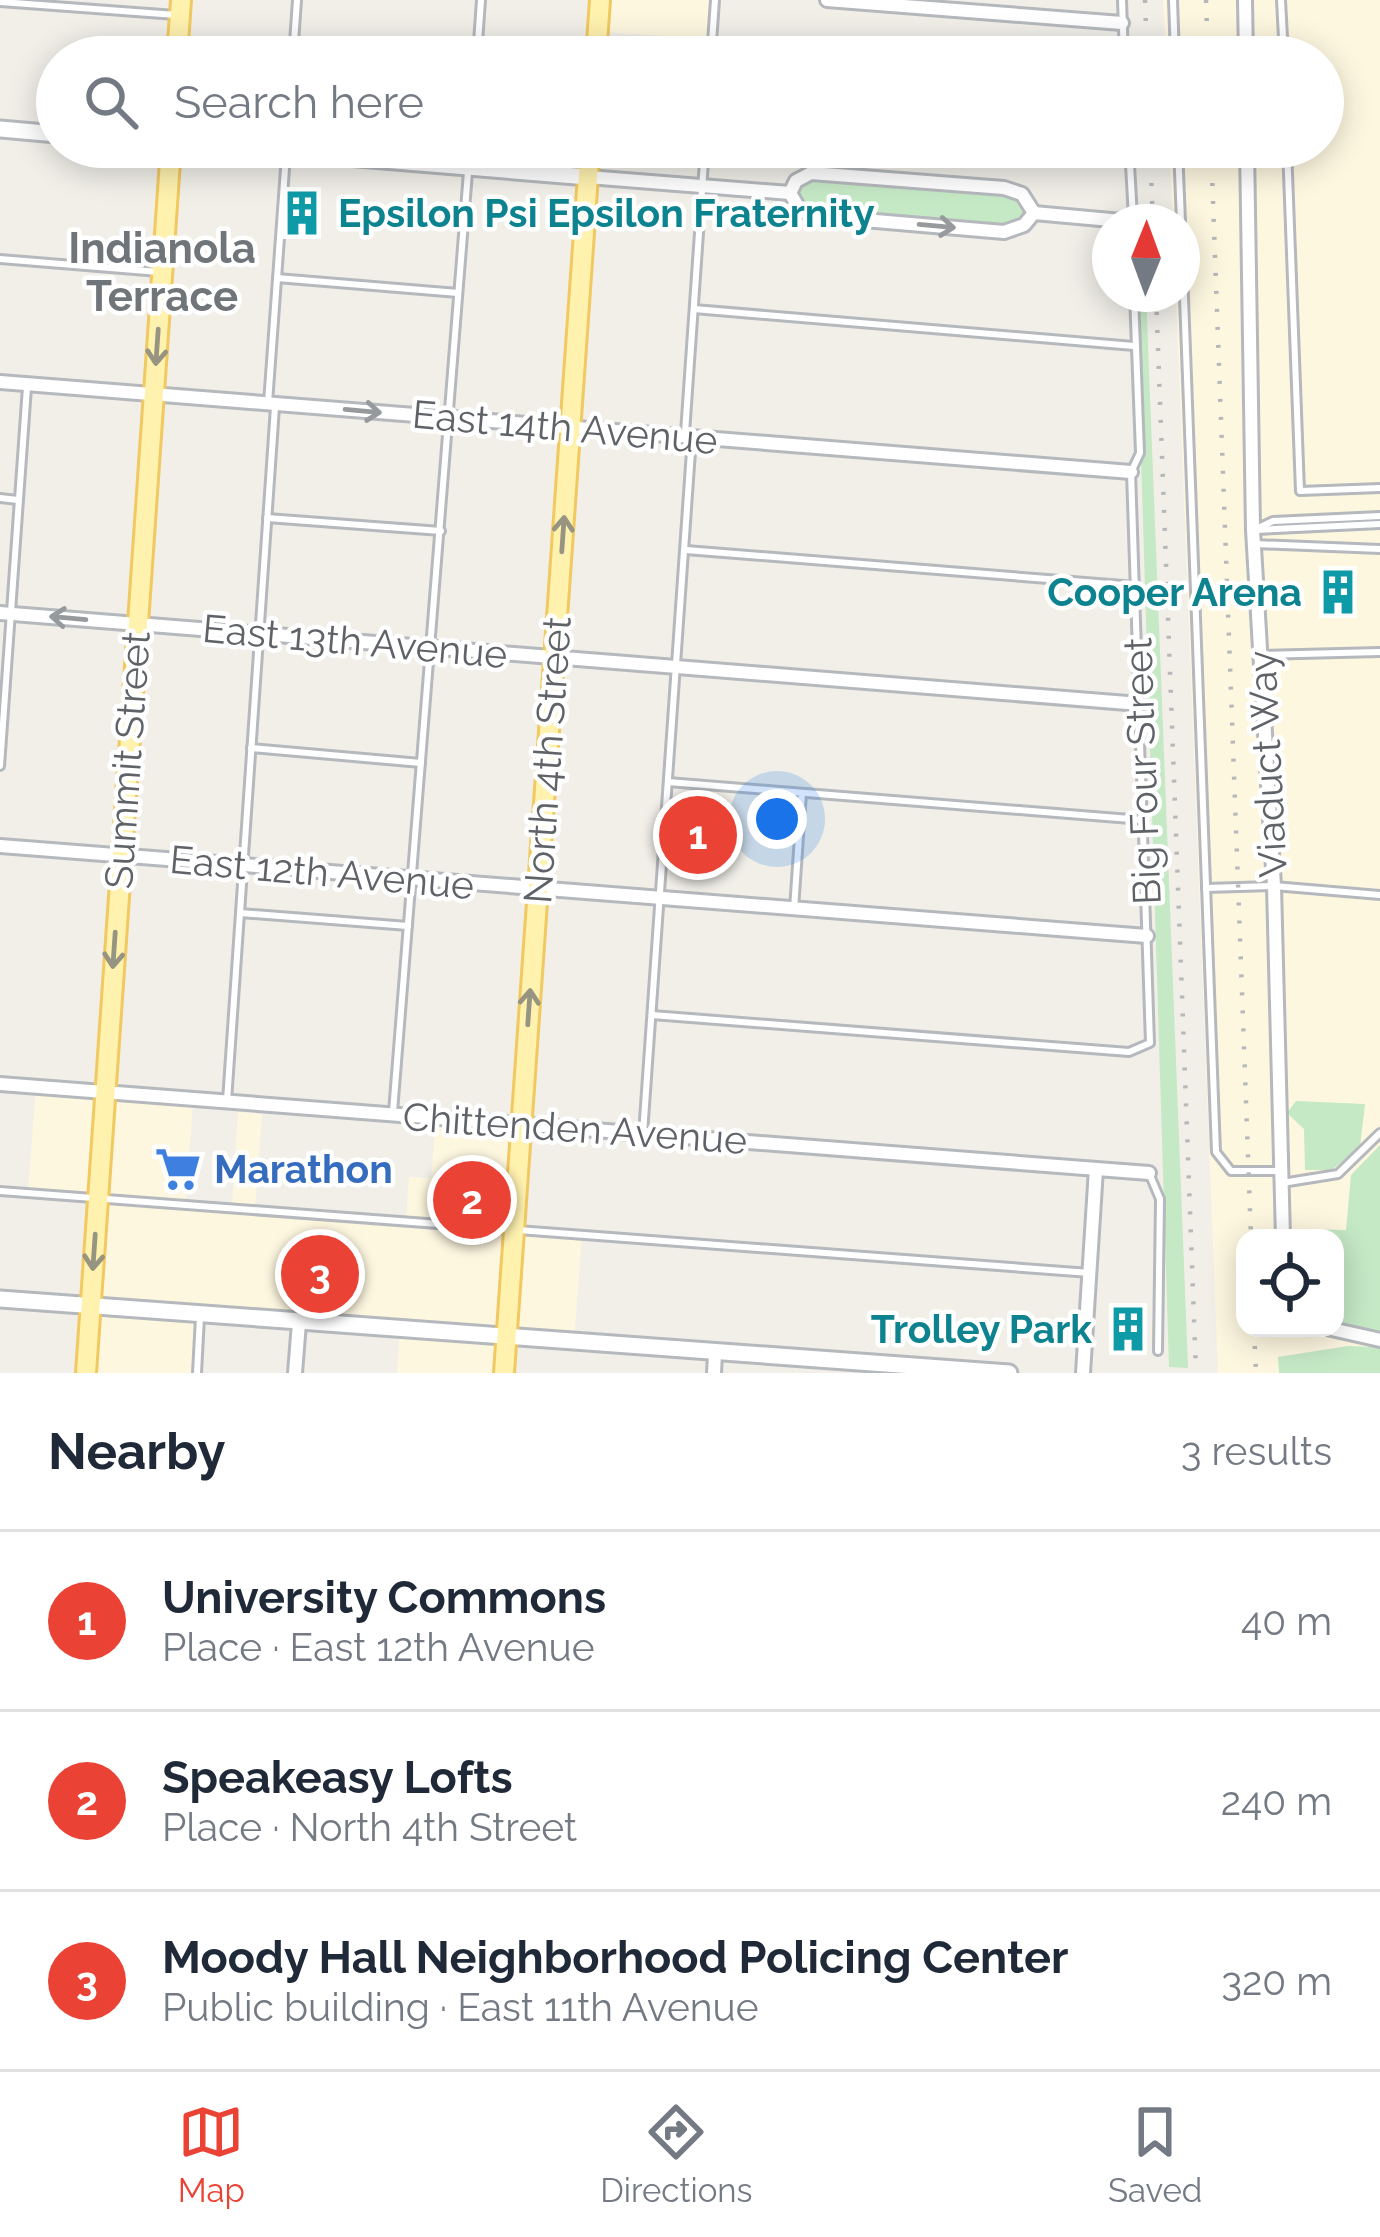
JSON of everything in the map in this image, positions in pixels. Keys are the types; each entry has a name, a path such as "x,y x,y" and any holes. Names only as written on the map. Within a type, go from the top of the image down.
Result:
{"main road":[{"path":"597,36 600,0"},
{"name":"Summit Street","path":"86,1373 170,168"},
{"name":"North 4th Street","path":"504,1373 589,168"}],"street":[{"path":"827,0 1122,23"},
{"path":"1245,0 1246,36"},
{"path":"0,129 36,132"},
{"path":"469,168 790,193"},
{"name":"Viaduct Way","path":"1247,168 1254,537 1274,886 1283,1229"},
{"path":"790,193 796,182 811,173 958,184 1014,190 1034,213"},
{"path":"790,193 800,210 817,216 957,228 1011,231 1034,213 1092,218"},
{"name":"East 14th Avenue","path":"0,382 1131,472"},
{"name":"East 13th Avenue","path":"4,613 1140,704"},
{"name":"East 12th Avenue","path":"0,846 1147,936"},
{"name":"Chittenden Avenue","path":"0,1084 1149,1173"},
{"path":"1083,1373 1096,1168"},
{"path":"0,1299 912,1370 1010,1373"},
{"path":"295,1373 299,1323"},
{"path":"1344,1332 1380,1340"},
{"path":"714,1373 715,1354"}],"lane":[{"path":"294,36 297,0"},
{"path":"478,36 481,0"},
{"path":"712,36 715,0"},
{"path":"1122,0 1123,36"},
{"path":"1173,0 1174,36"},
{"path":"1281,0 1283,36"},
{"path":"0,2 180,8"},
{"path":"227,1101 267,518 285,168"},
{"path":"393,1114 469,168"},
{"path":"643,1133 684,550 703,168"},
{"path":"1130,168 1132,204"},
{"path":"1179,168 1180,204"},
{"path":"1288,168 1300,490 1380,488"},
{"path":"0,259 162,272"},
{"path":"277,278 460,293"},
{"path":"694,309 1135,346"},
{"name":"Big Four Street","path":"652,1015 1129,1052 1147,1047 1152,1035 1131,472 1139,453 1134,312"},
{"path":"1185,312 1218,1161 1231,1171 1282,1177 1338,1174 1380,1133"},
{"path":"0,766 4,613 28,384"},
{"path":"0,498 18,500"},
{"path":"267,518 441,531"},
{"path":"1254,537 1273,521 1380,520"},
{"path":"1254,537 1380,549"},
{"path":"684,550 1136,586"},
{"path":"1262,655 1380,652"},
{"path":"251,748 422,763"},
{"path":"668,782 1144,820"},
{"path":"794,909 802,793"},
{"path":"1206,888 1274,886 1380,895"},
{"path":"240,913 408,926"},
{"path":"1149,1173 1160,1199 1158,1351"},
{"path":"0,1191 1090,1273"},
{"path":"197,1373 201,1315"}],"shaded area":[{"path":"604,0 713,0 711,36 602,32"},
{"path":"1163,0 1380,0 1380,1373 1218,1373 1177,312 1200,312 1200,204 1172,204 1170,168 1344,168 1344,36 1165,36"},
{"path":"36,1086 194,1093 185,1204 406,1222 409,1177 431,1178 436,1118 523,1124 515,1228 582,1234 574,1342 508,1337 505,1373 397,1373 400,1330 203,1313 197,1373 83,1373 97,1198 28,1193"},
{"path":"238,1112 262,1114 255,1207 232,1206"}],"green space":[{"path":"804,175 1014,190 1034,213 1017,230 817,216 794,204 796,181"},
{"path":"1137,312 1147,312 1188,1368 1169,1367"},
{"path":"1296,1101 1365,1104 1360,1147 1332,1170 1305,1170 1304,1129 1287,1113"},
{"path":"1380,1145 1380,1332 1344,1324 1344,1230 1351,1175"},
{"path":"1348,1346 1380,1347 1380,1373 1279,1373 1278,1357"}],"railway":[{"path":"1145,0 1146,36"},
{"path":"1206,0 1207,36"},
{"path":"1151,168 1152,204"},
{"path":"1212,168 1251,1229"},
{"path":"1157,312 1196,1373"},
{"path":"1254,1337 1256,1373"}],"place":[{"name":"Epsilon Psi Epsilon Fraternity","path":"302,213"},
{"name":"Cooper Arena","path":"1338,592"},
{"name":"University Commons","path":"698,835"},
{"name":"Marathon","path":"178,1169"},
{"name":"Speakeasy Lofts","path":"472,1200"},
{"name":"Moody Hall Neighborhood Policing Center","path":"320,1274"},
{"name":"Trolley Park","path":"1128,1329"}],"district":[{"name":"Indianola Terrace","path":"162,272"}]}
